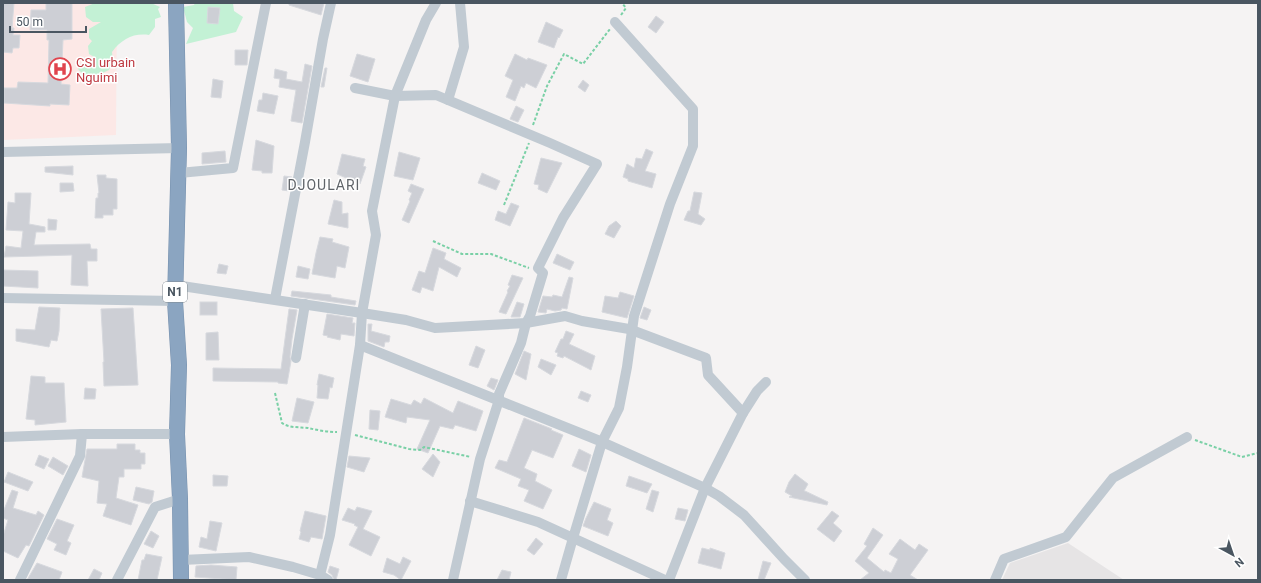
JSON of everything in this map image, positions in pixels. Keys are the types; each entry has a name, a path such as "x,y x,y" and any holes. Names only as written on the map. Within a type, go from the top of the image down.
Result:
{"highway":[{"name":"N1","path":"176,3 179,148 175,301 179,365 177,434 180,499 181,580"}],"street":[{"path":"178,174 232,168 266,3"},
{"path":"275,299 331,3"},
{"path":"181,560 249,557 293,567 324,578 360,345 362,312 376,235 372,211 395,96 426,20 436,3"},
{"path":"448,100 464,47 460,3"},
{"path":"561,580 572,538 602,442 619,408 634,316 670,204 693,146 692,109 615,22"},
{"path":"355,88 395,96 436,95 597,164 563,218 538,268 543,273 521,343 499,394 499,400 480,459 453,580"},
{"path":"3,152 179,148"},
{"path":"175,285 362,312 406,320 435,328 526,324 565,316 582,321 632,330 706,358 708,375 743,413"},
{"path":"3,298 175,301"},
{"path":"296,358 305,304"},
{"path":"360,345 602,442 705,488 719,496 744,515 805,580"},
{"path":"669,580 705,488 743,413 757,391 766,382"},
{"path":"20,580 80,456 82,434"},
{"path":"3,437 82,434 177,434"},
{"path":"995,580 1004,559 1066,537 1113,478 1187,437"},
{"path":"117,580 155,507 180,499"},
{"path":"470,501 538,522 665,580"}],"path":[{"path":"504,205 529,143 530,134 547,86 564,54 583,64 626,8 622,3"},
{"path":"433,241 462,254 482,253 497,256 515,264 543,273"},
{"path":"275,393 282,423 286,426 322,431 346,432 409,449 420,450 424,447 480,459"},
{"path":"1187,437 1242,457 1258,453"}],"shaded area":[{"name":"CSI urbain Nguimi","path":"3,3 117,3 116,135 3,140"},
{"path":"1068,543 1124,580 1002,580 1010,563"}],"green space":[{"path":"95,3 151,3 160,7 158,9 161,17 155,19 155,27 149,35 133,36 124,40 112,52 113,62 109,70 88,80 78,69 85,63 96,58 89,54 88,46 92,41 89,38 89,29 101,22 93,22 86,17 85,7"},
{"path":"195,3 233,3 234,11 243,17 236,32 186,44 193,28 187,22 183,7 194,5"}],"building":[{"path":"3,3 14,3 12,28 14,28 13,35 20,35 19,48 13,48 12,53 3,52"},
{"path":"46,3 72,3 72,39 63,40 61,84 70,85 69,105 50,104 50,106 4,103 4,88 17,88 18,82 48,83 49,40 47,40 47,30 30,30 31,10 46,10"},
{"path":"289,3 324,3 321,15 289,5"},
{"path":"208,7 220,8 218,24 207,23"},
{"path":"656,16 664,22 656,33 648,27"},
{"path":"546,22 563,30 559,38 558,37 554,48 538,42"},
{"path":"235,50 248,50 247,65 235,65"},
{"path":"357,54 375,59 368,82 350,76"},
{"path":"515,54 527,60 528,58 547,65 536,88 526,83 524,88 521,86 515,101 506,97 513,80 505,76"},
{"path":"305,64 312,66 302,123 291,121 296,90 279,87 280,79 274,78 275,69 287,72 286,79 302,82"},
{"path":"325,68 327,68 324,87 321,87"},
{"path":"213,79 223,81 221,98 211,97"},
{"path":"583,80 589,85 585,92 578,87"},
{"path":"263,93 278,96 274,114 257,111 259,100 262,100"},
{"path":"516,106 524,110 518,122 510,119"},
{"path":"256,140 274,146 272,173 262,173 262,171 252,170"},
{"path":"646,149 653,152 645,171 656,174 652,188 628,181 628,179 623,177 627,164 634,168 636,158 642,159"},
{"path":"225,151 226,162 202,164 202,153"},
{"path":"399,152 420,158 413,180 394,176"},
{"path":"342,154 365,159 363,166 366,167 360,184 337,174"},
{"path":"541,158 562,163 547,193 538,189 539,185 534,184"},
{"path":"73,166 73,175 45,172 45,167"},
{"path":"482,173 500,181 496,190 478,183"},
{"path":"97,175 106,175 106,178 117,179 117,209 113,209 113,215 103,215 103,218 95,218 96,198 98,198 99,193"},
{"path":"284,176 292,177 289,191 282,190"},
{"path":"60,183 73,183 74,191 60,192"},
{"path":"411,184 424,189 409,223 402,220 412,193 408,191"},
{"path":"694,192 702,193 698,214 705,219 701,225 684,220 688,211 690,211"},
{"path":"15,193 31,193 29,224 45,227 45,232 36,232 34,245 90,244 91,249 97,249 97,261 87,261 88,286 71,285 72,255 4,257 6,246 21,248 23,231 6,230 8,202 15,203"},
{"path":"334,200 342,202 342,214 348,213 348,228 328,224"},
{"path":"511,203 519,206 510,226 495,220 498,211 506,214"},
{"path":"48,219 57,220 56,230 48,230"},
{"path":"616,221 621,226 614,238 605,234 609,226"},
{"path":"320,237 333,239 332,242 349,247 345,268 337,266 335,278 312,274"},
{"path":"433,248 446,253 444,259 461,268 457,277 439,267 433,291 422,287 420,293 412,290 419,271 425,273"},
{"path":"557,254 574,262 570,270 553,263"},
{"path":"219,264 228,266 226,274 217,273"},
{"path":"298,266 310,269 308,279 296,277"},
{"path":"3,270 38,271 38,288 3,286"},
{"path":"512,275 523,278 506,314 499,312 508,292 507,291 510,286 508,285"},
{"path":"569,277 573,278 567,309 562,308 561,310 555,311 547,309 546,313 538,312 543,296 552,297 553,295 562,297"},
{"path":"292,291 331,295 331,297 356,301 355,305 291,296"},
{"path":"620,292 634,296 627,318 602,312 605,296 618,298"},
{"path":"200,302 217,302 217,315 200,315"},
{"path":"517,302 524,304 520,317 511,317"},
{"path":"39,307 60,308 57,341 51,340 49,347 16,341 16,329 35,330"},
{"path":"644,307 651,310 647,320 640,318"},
{"path":"133,308 138,385 104,386 101,309"},
{"path":"289,309 297,310 287,384 278,382 213,381 213,368 281,369"},
{"path":"327,314 353,318 352,323 355,323 354,336 341,334 340,340 323,335"},
{"path":"368,324 372,324 371,331 390,336 389,342 385,342 384,347 368,341"},
{"path":"566,331 574,334 569,344 595,356 591,370 564,356 563,358 557,356 558,353 555,352"},
{"path":"218,332 219,360 206,360 206,333"},
{"path":"476,346 485,350 478,368 469,365"},
{"path":"524,351 531,354 526,380 515,374"},
{"path":"541,359 556,365 551,375 538,367"},
{"path":"319,374 334,378 332,388 330,387 328,399 317,398"},
{"path":"31,376 45,377 45,383 64,383 66,422 35,425 35,420 26,419"},
{"path":"491,378 498,380 494,390 487,386"},
{"path":"85,388 96,389 95,399 84,399"},
{"path":"581,391 591,395 588,402 578,398"},
{"path":"297,398 314,402 308,423 292,421"},
{"path":"424,398 453,413 458,401 483,411 476,431 455,425 453,429 440,426 428,453 417,449 430,420 407,417 406,423 385,417 391,399 411,405 414,400 421,404"},
{"path":"370,410 380,411 378,430 369,429"},
{"path":"524,418 563,435 553,458 532,450 524,468 537,474 535,481 552,490 543,509 524,501 529,490 518,486 521,479 495,468 499,460 507,462"},
{"path":"117,444 135,444 135,450 140,450 140,453 145,453 145,464 141,464 141,469 124,469 124,477 119,477 116,498 138,505 131,525 103,516 107,504 97,503 99,481 82,477 87,449 117,449"},
{"path":"579,449 591,455 586,472 572,466"},
{"path":"433,454 440,462 433,477 422,469"},
{"path":"39,455 49,459 44,469 35,465"},
{"path":"349,456 370,458 364,472 347,467"},
{"path":"53,457 68,466 63,475 48,466"},
{"path":"8,472 33,482 28,491 4,482"},
{"path":"795,474 808,484 804,491 828,502 827,505 789,497 792,496 785,492 789,482"},
{"path":"213,475 228,476 227,486 213,486"},
{"path":"629,476 652,484 647,493 626,486"},
{"path":"136,487 154,491 152,502 149,504 133,500"},
{"path":"12,490 18,492 13,508 36,515 38,511 44,515 29,546 26,545 18,558 3,551 3,536 8,520 3,518 3,512"},
{"path":"652,490 659,492 653,512 646,509"},
{"path":"594,502 611,509 607,520 613,523 608,536 583,526"},
{"path":"357,507 372,511 363,529 380,537 371,556 349,545 358,527 354,525 355,524 342,520 348,508 355,511"},
{"path":"678,508 688,510 685,521 675,519"},
{"path":"305,511 326,516 322,539 311,537 309,542 299,539"},
{"path":"832,511 839,516 833,523 842,531 834,542 817,529"},
{"path":"57,519 74,525 67,541 71,543 66,555 54,550 57,544 47,539"},
{"path":"210,521 222,523 216,551 199,547 201,537 207,539"},
{"path":"873,528 883,535 867,558 884,572 885,570 891,573 898,559 889,554 900,539 915,550 919,544 928,550 910,575 918,580 860,580 869,573 855,561 867,546 864,544"},
{"path":"151,531 159,536 153,548 144,544"},
{"path":"536,538 543,544 534,555 527,550"},
{"path":"702,548 710,550 710,548 725,553 721,569 698,563"},
{"path":"146,554 162,557 157,580 138,580 142,560 144,560"},
{"path":"403,557 411,561 401,580 394,575 383,572 387,558 400,564"},
{"path":"763,561 771,563 764,580 758,580"},
{"path":"37,563 62,572 59,580 27,580"},
{"path":"211,565 237,567 236,580 195,577 196,566"},
{"path":"330,566 339,569 336,580 334,580 332,575 328,572"},
{"path":"94,569 102,573 99,580 88,580"},
{"path":"502,570 511,572 509,580 497,580"}],"place":[{"name":"CSI urbain Nguimi","path":"60,69"}],"district":[{"name":"DJOULARI","path":"324,185"}]}
